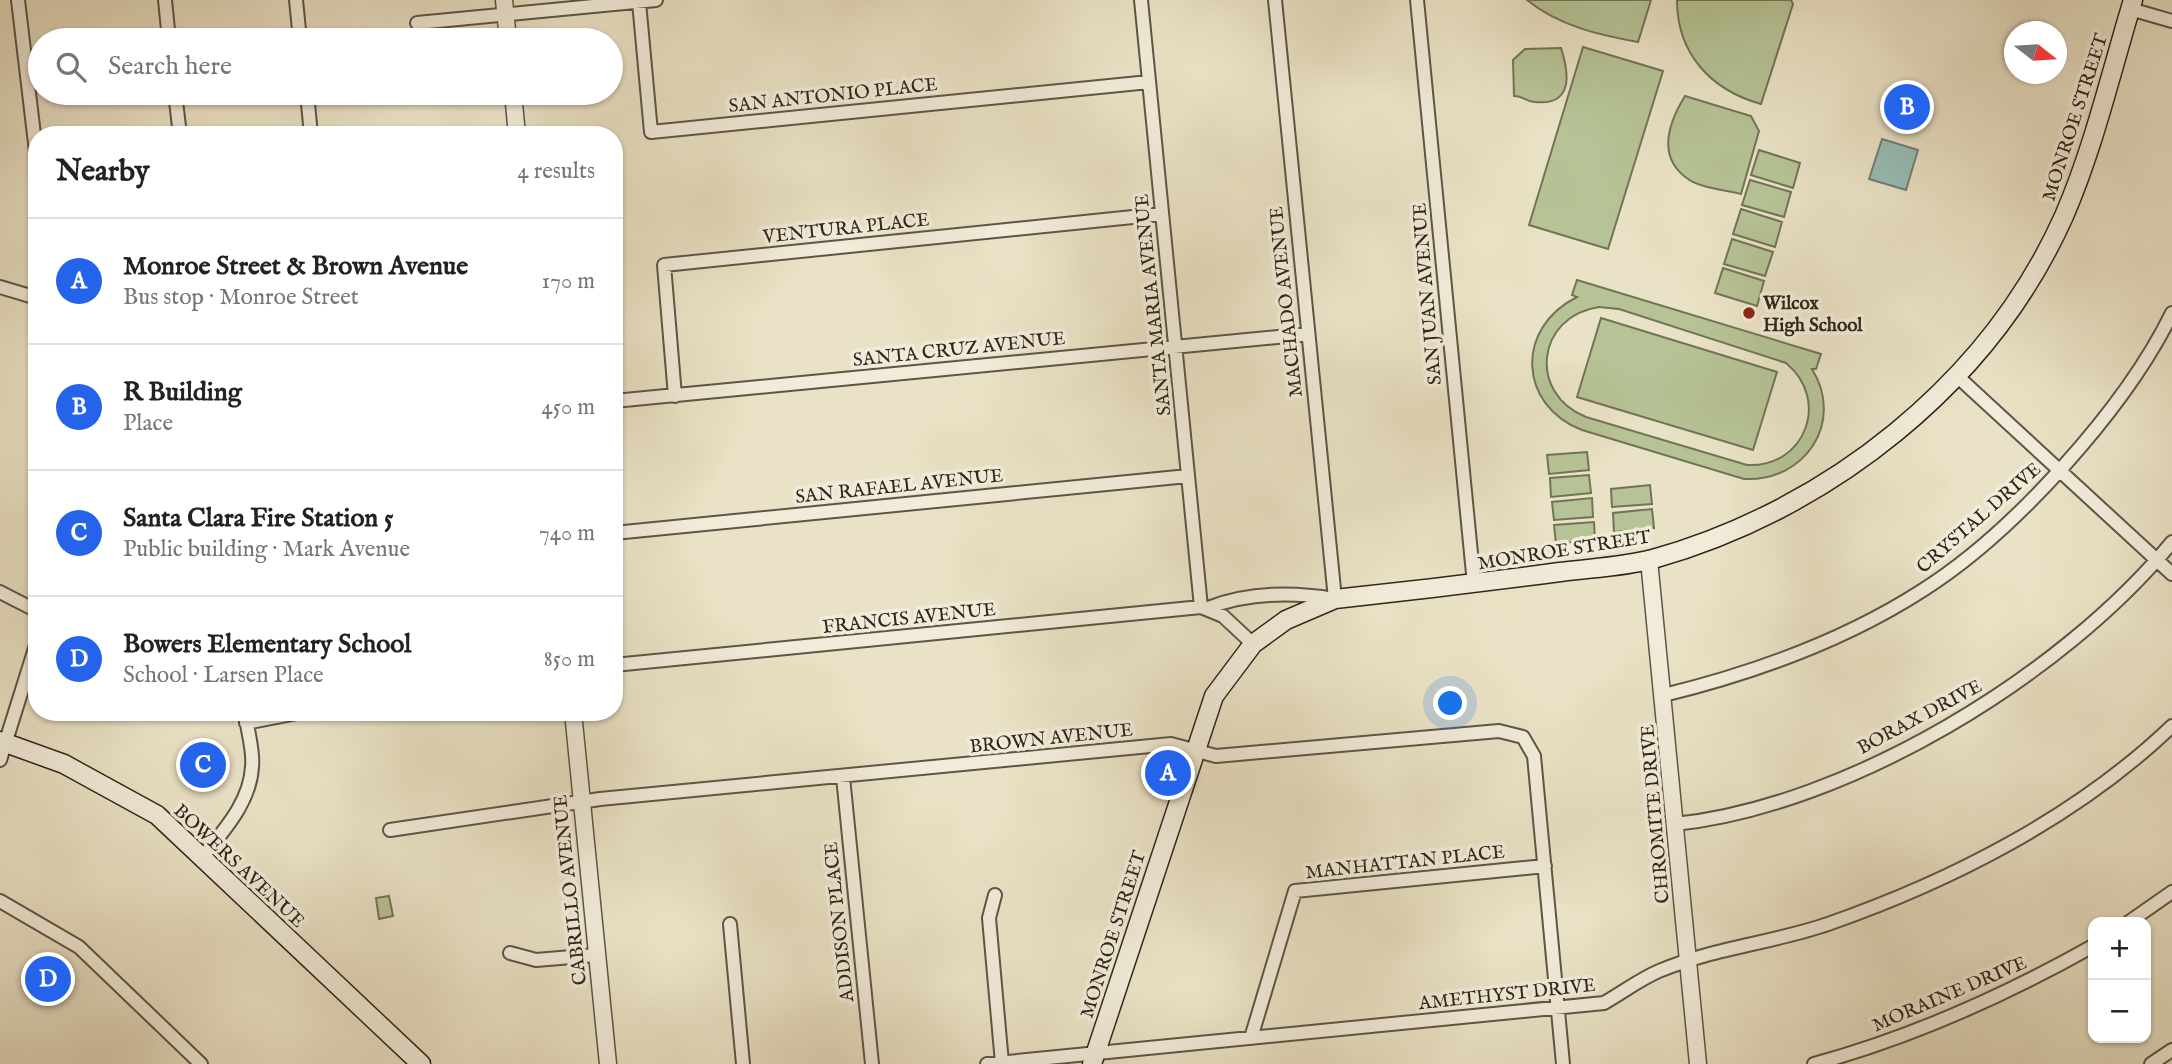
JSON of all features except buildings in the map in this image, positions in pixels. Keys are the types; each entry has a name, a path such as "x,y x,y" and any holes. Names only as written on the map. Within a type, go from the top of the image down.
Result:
{"main road":[{"name":"MONROE STREET","path":"1094,1059 1214,696 1253,644 1286,620 1335,599 1474,584 1649,560 1703,543 1817,488 1879,446 1921,412 1957,376 1997,327 2027,283 2063,217 2087,156 2131,5"},
{"name":"BOWERS AVENUE","path":"3,742 64,764 130,798 157,816 421,1064"}],"street":[{"path":"18,0 28,84"},
{"path":"165,0 168,28"},
{"path":"296,0 299,28"},
{"path":"417,23 505,8 656,0"},
{"name":"SANTA MARIA AVENUE","path":"1141,0 1188,476 1205,607"},
{"name":"MACHADO AVENUE","path":"1275,0 1335,599"},
{"name":"SAN JUAN AVENUE","path":"1417,0 1474,584"},
{"name":"SAN ANTONIO PLACE","path":"639,2 651,132 1149,82"},
{"path":"2131,5 2172,21"},
{"path":"505,8 507,28"},
{"path":"30,105 33,126"},
{"path":"177,105 179,126"},
{"path":"308,105 310,126"},
{"path":"514,105 516,126"},
{"name":"VENTURA PLACE","path":"676,396 664,265 1162,214"},
{"path":"0,287 28,295"},
{"name":"CRYSTAL DRIVE","path":"1664,695 1723,680 1777,662 1861,624 1924,590 1987,540 2060,471 2118,401 2172,313"},
{"name":"SANTA CRUZ AVENUE","path":"623,400 1308,334"},
{"path":"1957,376 2172,574"},
{"name":"SAN RAFAEL AVENUE","path":"623,532 1188,476"},
{"name":"BORAX DRIVE","path":"1675,824 1717,820 1815,789 1908,748 1989,703 2071,640 2157,560 2172,542"},
{"name":"CHROMITE DRIVE","path":"1649,560 1698,1064"},
{"path":"0,592 28,606"},
{"name":"FRANCIS AVENUE","path":"623,664 1205,607 1227,600 1300,593 1335,599"},
{"path":"1205,607 1238,627 1253,644"},
{"path":"0,760 3,742 28,668"},
{"path":"202,858 235,817 247,792 253,766 246,721"},
{"name":"CABRILLO AVENUE","path":"574,721 608,1064"},
{"name":"AMETHYST DRIVE","path":"987,1064 1094,1059 1251,1038 1558,1010 1604,1003 1657,972 1689,960 1827,924 1909,893 1982,858 2087,794 2172,726"},
{"name":"BROWN AVENUE","path":"390,830 582,802 1171,744 1216,756 1499,731 1523,737 1534,756 1545,866"},
{"name":"ADDISON PLACE","path":"843,777 872,1064"},
{"path":"1545,866 1563,1064"},
{"name":"MANHATTAN PLACE","path":"1251,1038 1295,891 1545,866"},
{"path":"2136,917 2172,892"},
{"path":"995,895 989,918 1002,1063"},
{"path":"0,901 79,947 201,1064"},
{"path":"730,924 743,1064"},
{"name":"MORAINE DRIVE","path":"1814,1064 1909,1034 2017,989 2088,949"},
{"path":"510,953 536,960 596,955"},
{"path":"2151,1064 2172,1050"}],"green space":[{"path":"1527,0 1651,0 1638,42 1566,23"},
{"path":"1677,0 1791,0 1793,4 1761,104 1727,89 1700,67 1683,37"},
{"path":"1583,47 1663,71 1608,249 1529,225"},
{"path":"1561,48 1567,77 1566,86 1557,99 1532,102 1514,96 1513,60 1525,49"},
{"path":"1685,96 1751,116 1759,131 1741,194 1693,182 1678,170 1672,160 1668,139 1670,128"},
{"path":"1759,150 1800,163 1793,188 1751,175"},
{"path":"1750,180 1791,192 1784,217 1742,205"},
{"path":"1741,209 1782,222 1775,247 1733,234"},
{"path":"1732,239 1773,252 1765,276 1724,264"},
{"path":"1723,268 1764,281 1757,306 1715,293"},
{"path":"1577,280 1821,354 1816,369 1812,369 1821,389 1824,409 1821,428 1813,445 1785,471 1766,477 1744,479 1582,430 1561,418 1546,403 1536,385 1532,366 1534,346 1543,327 1557,311 1577,297 1572,295","holes":["1599,307 1619,309 1786,363 1800,378 1807,395 1809,412 1805,429 1797,444 1784,456 1767,463 1747,465 1586,417 1567,406 1554,391 1548,374 1547,356 1552,339 1563,325 1578,313"]},
{"path":"1601,318 1777,372 1753,450 1577,397"},
{"path":"1587,452 1589,470 1549,474 1547,455"},
{"path":"1589,475 1591,493 1551,497 1550,478"},
{"path":"1650,485 1652,504 1612,507 1611,489"},
{"path":"1592,498 1593,517 1554,520 1552,502"},
{"path":"1652,509 1654,528 1614,532 1613,513"},
{"path":"1594,522 1595,540 1556,544 1554,525"},
{"path":"389,896 393,916 379,919 376,898"}],"water":[{"path":"1882,139 1918,150 1906,190 1869,179"}],"place":[{"name":"R Building","path":"1907,107"},
{"name":"Wilcox High School","path":"1749,313"},
{"name":"Santa Clara Fire Station 5","path":"203,765"},
{"name":"Monroe Street & Brown Avenue","path":"1168,773"},
{"name":"Bowers Elementary School","path":"48,979"}]}
